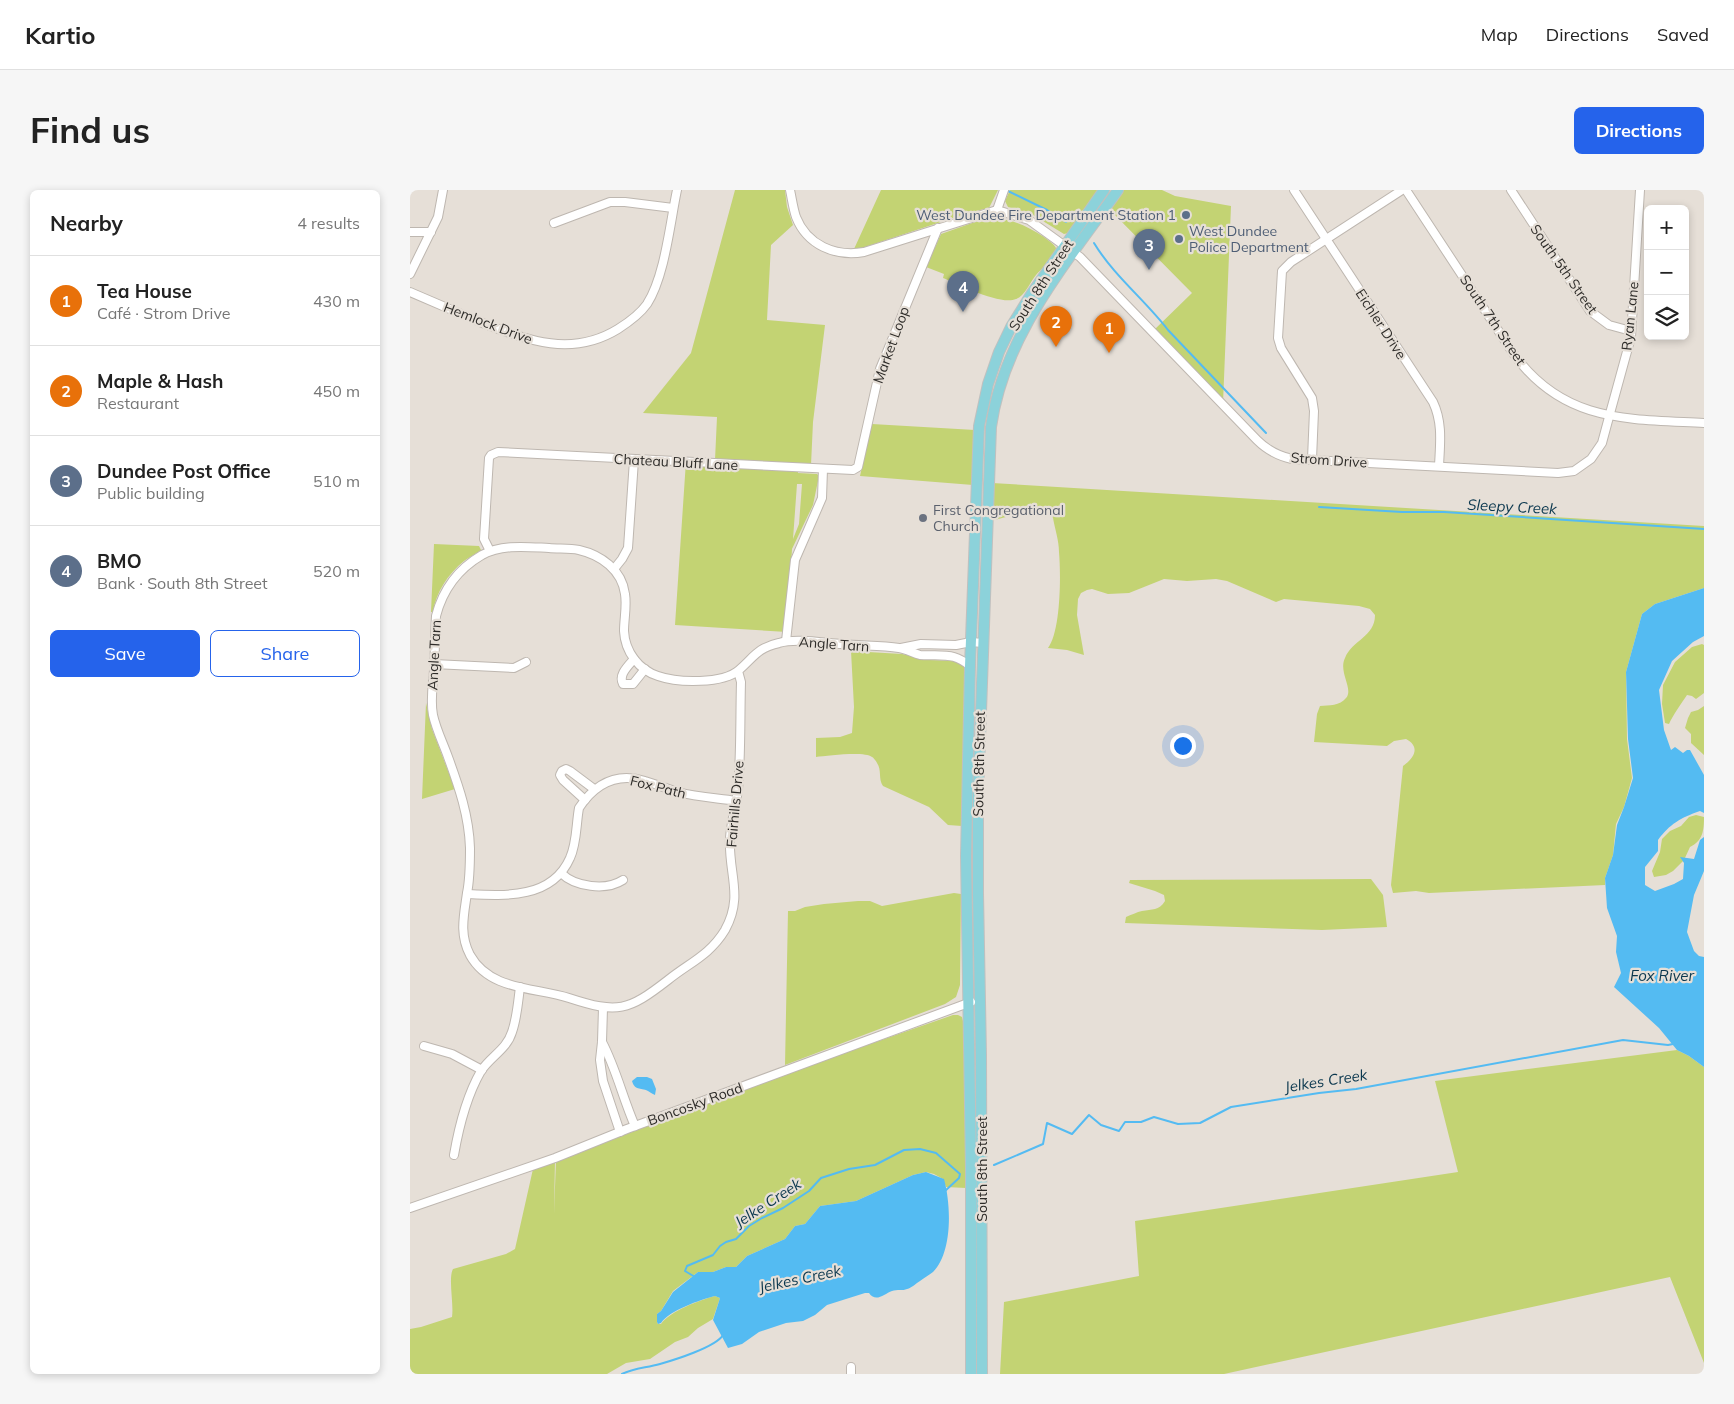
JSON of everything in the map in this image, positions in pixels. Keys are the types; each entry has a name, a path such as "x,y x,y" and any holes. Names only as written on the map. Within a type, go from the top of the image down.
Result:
{"main road":[{"name":"South 8th Street","path":"982,1374 978,814 989,440 996,398 1008,361 1028,320 1104,190"},
{"name":"South 8th Street","path":"971,1374 969,1002 966,856 970,666 979,426 988,384 999,352 1018,316 1118,190"}],"street":[{"path":"410,274 440,210 443,190"},
{"name":"Hemlock Drive","path":"410,292 507,332 538,342 569,344 601,338 624,325 647,304 658,281 677,190"},
{"path":"790,190 796,218 805,234 816,243 832,250 848,253 864,252 997,210 1004,190"},
{"name":"Eichler Drive","path":"1294,190 1433,402 1440,432 1439,466"},
{"path":"1312,459 1314,411 1312,398 1281,348 1278,338 1280,281 1283,268 1402,190"},
{"name":"South 7th Street","path":"1406,190 1511,350 1542,385 1565,400 1610,417 1704,423"},
{"name":"South 5th Street","path":"1511,190 1590,311 1609,325 1632,331"},
{"name":"Ryan Lane","path":"1586,464 1593,458 1600,446 1610,417 1632,331 1640,190"},
{"path":"554,223 610,202 673,208"},
{"name":"Strom Drive","path":"997,210 1029,220 1070,250 1262,445 1274,453 1284,457 1312,459 1558,473 1572,472 1586,464"},
{"name":"Market Loop","path":"858,467 880,369 938,228"},
{"path":"410,232 431,232"},
{"name":"Chateau Bluff Lane","path":"490,551 484,539 489,458 498,452 823,469 853,470 858,467"},
{"path":"614,569 628,548 634,460"},
{"path":"786,641 795,560 822,498 823,469"},
{"name":"Angle Tarn","path":"603,1008 554,993 499,981 489,976 475,962 471,955 463,930 470,848 466,817 461,793 434,717 432,696 436,616 444,593 450,582 461,570 490,551 520,547 577,550 602,558 614,569 625,591 624,633 634,659 645,670 660,677 696,680 721,678 738,672 755,653 767,646 786,641 899,648 921,644 956,645 971,642 983,643"},
{"name":"Angle Tarn","path":"899,648 920,655 953,657 964,661 970,666"},
{"path":"634,659 622,675 622,684 633,684 645,670"},
{"path":"434,664 514,668 526,662"},
{"name":"Fairhills Drive","path":"603,1008 629,1006 653,992 704,956 725,930 732,914 735,899 729,842 738,790 741,682 738,672"},
{"path":"585,800 563,780 560,775 562,771 570,770 594,789"},
{"name":"Fox Path","path":"467,894 491,896 531,892 548,884 561,873 570,857 580,808 594,789 603,783 630,778 643,780 687,794 736,801"},
{"path":"561,873 567,879 584,884 615,886 623,880"},
{"path":"454,1155 460,1120 466,1103 482,1070 505,1045 512,1034 520,987"},
{"name":"Boncosky Road","path":"410,1208 555,1158 635,1126 969,1002 980,1001"},
{"path":"603,1008 600,1060 603,1081 620,1132"},
{"path":"602,1042 609,1055 615,1077 635,1126"},
{"path":"424,1046 452,1054 482,1070"}],"green space":[{"path":"735,190 785,190 787,207 793,225 771,245 767,320 825,325 813,422 811,465 715,460 717,417 643,413 691,353"},
{"path":"881,190 998,190 989,208 854,249"},
{"path":"1010,190 1099,190 1068,233 1064,234 1033,215 1008,207 1005,201"},
{"path":"1123,190 1162,190 1175,196 1231,206 1223,403 1153,331 1192,293 1109,209"},
{"path":"992,218 1026,226 1044,237 1056,248 1051,259 1036,275 1022,295 1016,299 1000,300 990,297 943,278 944,274 926,267 941,234"},
{"path":"872,424 975,430 973,485 860,476"},
{"path":"686,461 798,468 798,473 817,474 819,476 813,505 792,549 787,632 675,625","holes":["797,484 802,484 799,524 793,539"]},
{"path":"992,483 1704,526 1704,588 1655,604 1642,614 1626,672 1627,739 1632,778 1624,807 1616,824 1613,855 1605,878 1605,885 1393,893 1391,885 1403,766 1413,756 1415,749 1413,745 1406,739 1394,741 1387,746 1314,742 1317,714 1320,706 1334,705 1344,701 1348,694 1343,663 1348,652 1367,634 1374,622 1375,615 1370,609 1359,606 1284,599 1276,602 1227,581 1216,579 1187,581 1164,579 1129,593 1108,594 1092,589 1081,593 1078,599 1077,615 1084,655 1067,650 1048,648 1058,616 1060,588 1059,548 1053,518 1051,513 1047,512 1017,514 991,521"},
{"path":"434,544 479,546 481,550 464,561 448,578 437,597 433,612 431,612"},
{"path":"1704,645 1704,693 1696,699 1687,695 1669,724 1665,723 1662,704 1663,685 1675,662 1692,647"},
{"path":"851,651 902,654 930,660 957,661 963,664 967,672 962,826 948,825 929,807 883,786 878,766 873,757 854,754 816,757 816,738 840,737 852,733 854,707"},
{"path":"426,703 432,729 455,789 422,799"},
{"path":"1704,706 1704,755 1691,743 1691,734 1685,728 1691,712"},
{"path":"1696,815 1704,817 1703,831 1698,842 1690,847 1684,860 1673,871 1666,875 1654,877 1652,871 1660,852 1662,839 1670,831 1681,826 1689,817"},
{"path":"1371,879 1383,895 1387,927 1322,930 1125,923 1126,917 1140,911 1158,908 1165,901 1164,895 1129,883 1130,880"},
{"path":"954,893 961,894 960,985 956,997 945,1004 785,1065 788,911 824,904 858,901 870,901 882,906"},
{"path":"953,1015 962,1017 965,1029 966,1188 946,1187 943,1179 926,1172 913,1175 856,1201 820,1206 805,1224 795,1226 785,1239 747,1256 736,1267 726,1267 713,1272 698,1272 673,1291 661,1311 657,1314 658,1324 661,1324 665,1319 686,1307 715,1296 720,1298 713,1319 688,1337 675,1342 650,1359 626,1363 607,1374 410,1374 410,1329 452,1317 451,1278 453,1269 506,1254 515,1249 533,1169 555,1160 554,1214 556,1160 784,1074"},
{"path":"1677,1050 1704,1067 1704,1363 1670,1277 1224,1374 1000,1374 1004,1302 1139,1276 1135,1221 1458,1172 1435,1081"}],"water":[{"name":"Fox River","path":"1704,588 1704,636 1693,642 1672,661 1659,690 1664,730 1671,750 1675,747 1683,753 1690,750 1704,775 1704,813 1700,811 1681,819 1662,834 1658,840 1658,851 1645,867 1645,885 1655,891 1683,879 1684,863 1680,857 1694,859 1700,840 1704,837 1704,871 1694,895 1687,932 1694,951 1699,956 1704,957 1704,1067 1677,1050 1659,1028 1614,987 1621,973 1616,952 1617,936 1607,908 1605,878 1613,855 1617,825 1633,778 1628,739 1626,672 1642,614 1655,604"},
{"path":"637,1077 652,1079 656,1089 655,1095 635,1086 632,1081"},
{"path":"926,1172 944,1179 948,1201 949,1227 940,1263 933,1272 911,1288 894,1290 877,1298 869,1293 865,1293 827,1305 815,1315 803,1321 786,1323 759,1332 742,1344 728,1348 713,1320 720,1298 715,1296 678,1310 658,1324 657,1314 673,1292 698,1272 713,1272 726,1267 736,1267 747,1256 785,1239 795,1226 805,1224 820,1206 856,1201 913,1175"}],"waterway":[{"name":"Sleepy Creek","path":"1006,190 1047,210 1066,222"},
{"name":"Sleepy Creek","path":"1094,243 1120,277 1266,433"},
{"name":"Sleepy Creek","path":"1319,507 1402,512 1444,512 1704,529"},
{"name":"Jelkes Creek","path":"994,1165 1043,1144 1047,1123 1072,1134 1089,1115 1101,1125 1119,1131 1125,1122 1141,1122 1154,1117 1178,1124 1200,1123 1231,1107 1356,1089 1623,1040 1673,1044"},
{"name":"Jelke Creek","path":"695,1277 685,1271 687,1266 713,1255 720,1246 736,1239 749,1226 783,1208 809,1191 821,1178 849,1169 875,1165 904,1150 920,1149 936,1153 960,1174 959,1178 945,1191"},
{"name":"Jelkes Creek","path":"622,1374 694,1352 719,1340 723,1335"}],"place":[{"name":"West Dundee Fire Department Station 1","path":"1186,215"},
{"name":"West Dundee Police Department","path":"1179,239"},
{"name":"Dundee Post Office","path":"1149,270"},
{"name":"BMO","path":"963,312"},
{"name":"Maple & Hash","path":"1056,347"},
{"name":"Tea House","path":"1109,353"},
{"name":"First Congregational Church","path":"923,518"}]}
